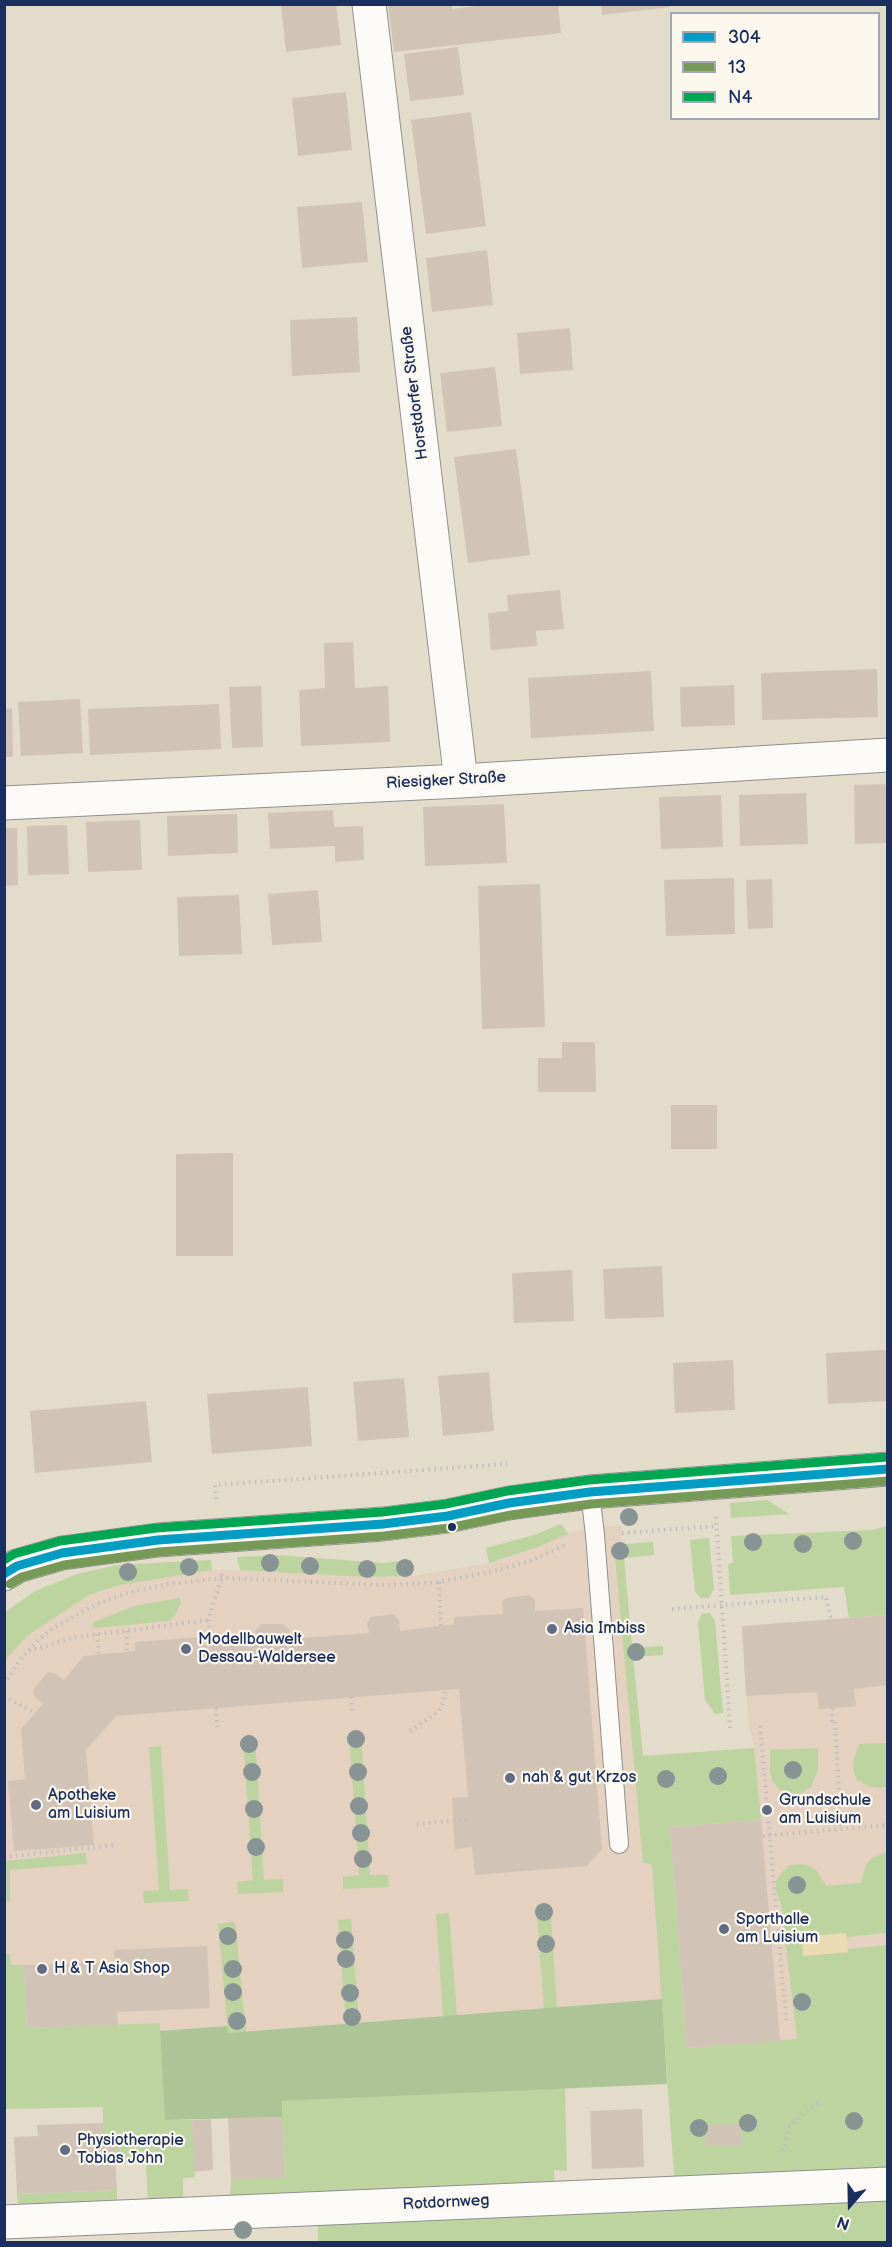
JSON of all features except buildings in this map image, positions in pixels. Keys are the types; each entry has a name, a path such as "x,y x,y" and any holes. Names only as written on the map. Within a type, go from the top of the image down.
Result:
{"street":[{"name":"Horstdorfer Straße","path":"369,4 461,781"},
{"name":"Riesigker Straße","path":"4,803 461,781 888,755"},
{"path":"4,1574 28,1563 62,1553 158,1540 382,1524 448,1516 509,1503 590,1492 888,1469"},
{"name":"Rotdornweg","path":"4,2222 888,2184"}],"lane":[{"path":"590,1492 619,1844"}],"path":[{"path":"214,1485 510,1463"},
{"path":"717,1526 730,1728"},
{"path":"212,1645 208,1620 222,1578"},
{"path":"4,1684 28,1651 52,1629 94,1605 127,1593 168,1584 222,1578 365,1585 439,1582 441,1626"},
{"path":"672,1610 826,1597 831,1619"},
{"path":"28,1651 60,1640 208,1620"},
{"path":"127,1630 128,1651"},
{"path":"97,1634 99,1653"},
{"path":"410,1731 439,1711 445,1691"},
{"path":"4,1696 34,1713"},
{"path":"351,1696 352,1714"},
{"path":"216,1708 217,1727"},
{"path":"832,1708 841,1828"},
{"path":"760,1726 786,2020"},
{"path":"417,1824 470,1819"},
{"path":"764,1836 888,1824"},
{"path":"4,1857 114,1845"},
{"path":"786,2188 783,2151 789,2128 806,2111 821,2101"}],"shaded area":[{"path":"621,1525 643,1756 754,1748 749,1727 742,1626 887,1615 887,2016 797,2039 687,2048 661,1999 228,2033 226,2026 160,2031 159,2023 27,2028 24,1965 11,1965 10,1954 5,1954 4,1660 27,1636 89,1595 120,1585 212,1570 272,1570 366,1577 412,1576 489,1563 538,1547 568,1534 594,1527"}],"green space":[{"path":"767,1500 789,1514 731,1518 730,1503"},
{"path":"561,1524 568,1534 538,1547 489,1563 486,1548 534,1535"},
{"path":"887,1526 887,1615 849,1618 844,1587 730,1595 728,1564 733,1563 731,1536 872,1530"},
{"path":"709,1538 714,1589 709,1598 701,1598 695,1592 690,1540"},
{"path":"653,1542 654,1555 624,1558 632,1648 663,1646 663,1655 633,1657 643,1756 754,1748 761,1820 670,1827 687,2048 797,2039 781,1904 776,1890 776,1881 790,1865 799,1864 808,1865 817,1871 826,1886 861,1883 866,1865 872,1858 887,1852 887,1933 847,1937 846,1933 802,1937 804,1956 848,1952 848,1949 887,1945 887,2167 674,2176 652,1864 643,1863 614,1545"},
{"path":"277,1555 383,1563 412,1560 412,1576 366,1577 240,1570 237,1557"},
{"path":"211,1560 212,1570 120,1585 89,1595 27,1636 5,1660 5,1612 35,1591 77,1574 117,1565"},
{"path":"179,1598 181,1602 175,1616 169,1621 92,1627 94,1622 134,1606"},
{"path":"710,1613 715,1621 723,1713 715,1714 705,1700 698,1624 701,1614"},
{"path":"361,1732 370,1875 388,1875 389,1887 343,1889 343,1877 359,1875 349,1733"},
{"path":"255,1737 264,1880 283,1879 283,1892 238,1894 237,1882 253,1880 243,1738"},
{"path":"887,1743 887,1787 868,1786 857,1780 853,1762 859,1744"},
{"path":"161,1746 170,1890 188,1889 189,1901 144,1903 143,1891 159,1890 149,1747"},
{"path":"818,1748 818,1770 811,1787 800,1794 785,1793 778,1788 770,1772 770,1750"},
{"path":"86,1853 87,1864 10,1870 10,1902 5,1901 5,1861"},
{"path":"550,1904 557,2008 544,2008 536,1905"},
{"path":"449,1913 457,2016 443,2017 436,1914"},
{"path":"351,1919 359,2023 346,2024 338,1920"},
{"path":"235,1922 246,2032 228,2033 218,1924"},
{"path":"4,1954 10,1954 11,1965 24,1965 27,2028 160,2023 165,2120 192,2120 195,2177 183,2178 183,2202 148,2205 146,2163 115,2163 114,2133 103,2133 103,2107 5,2109"},
{"path":"662,1999 667,2084 282,2101 282,2117 165,2120 160,2031 227,2026 228,2033"},
{"path":"565,2088 567,2171 554,2170 555,2186 230,2200 231,2179 285,2177 281,2101"},
{"path":"117,2190 117,2205 18,2210 17,2194"},
{"path":"887,2197 887,2242 318,2242 318,2223 578,2214"}],"sand":[{"path":"846,1933 848,1952 803,1956 802,1937"}],"transit line":[{"name":"N4","path":"4,1560 14,1554 60,1541 156,1528 382,1512 446,1504 507,1491 589,1480 887,1457"},
{"name":"304","path":"4,1574 17,1566 62,1553 158,1540 383,1524 448,1516 509,1503 590,1492 888,1469"},
{"name":"13","path":"10,1584 22,1577 64,1565 159,1552 384,1536 449,1528 511,1515 591,1504 888,1481"}],"place":[{"name":"Asia Imbiss","path":"552,1629"},
{"name":"Modellbauwelt Dessau-Waldersee","path":"186,1649"},
{"name":"nah & gut Krzos","path":"510,1778"},
{"name":"Apotheke am Luisium","path":"36,1805"},
{"name":"Grundschule am Luisium","path":"767,1810"},
{"name":"Sporthalle am Luisium","path":"724,1929"},
{"name":"H & T Asia Shop","path":"42,1969"},
{"name":"Physiotherapie Tobias John","path":"65,2150"}]}
